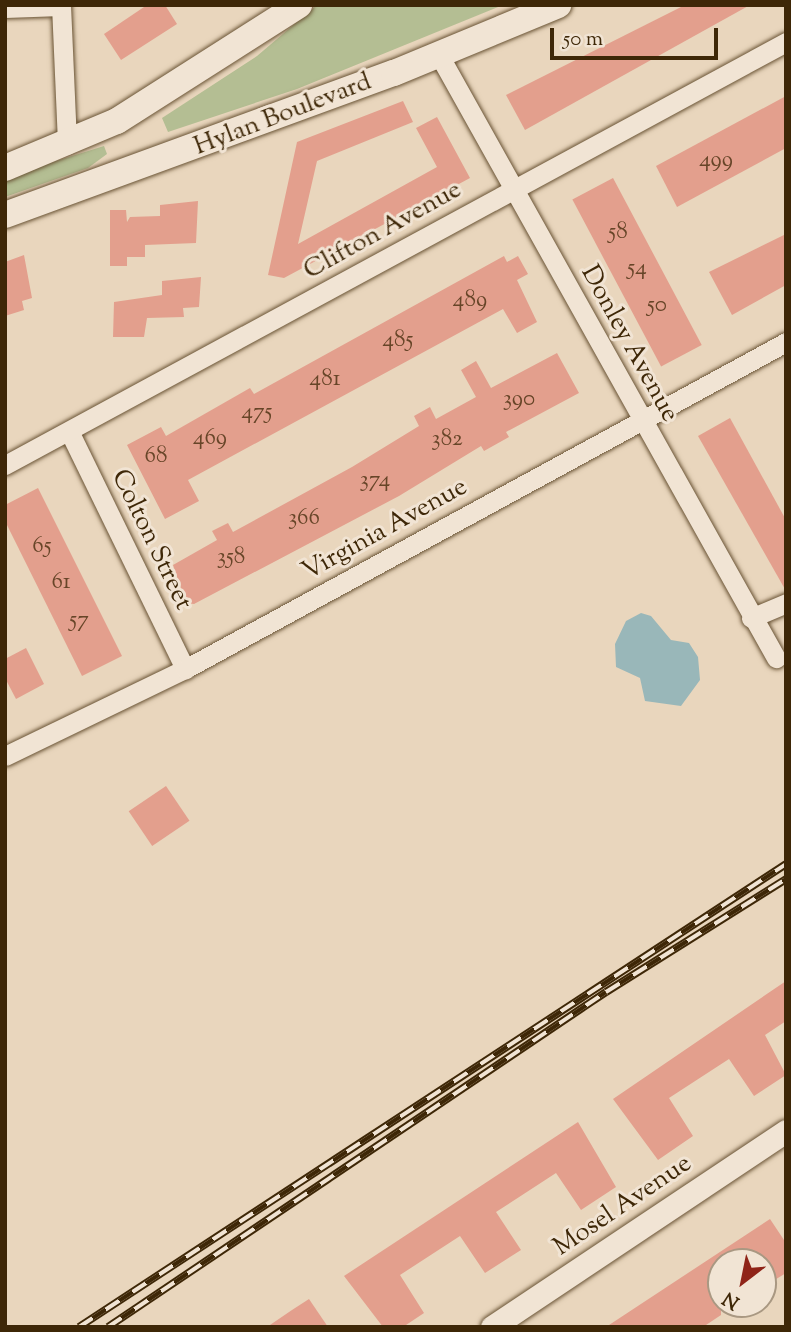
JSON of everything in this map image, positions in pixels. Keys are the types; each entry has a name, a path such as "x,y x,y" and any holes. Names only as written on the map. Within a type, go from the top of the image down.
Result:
{"main road":[{"path":"5,169 67,145 202,71 299,5"},
{"name":"Hylan Boulevard","path":"5,215 439,55 558,5"}],"street":[{"path":"5,8 61,6 67,145"},
{"name":"Clifton Avenue","path":"5,465 70,433 786,42"},
{"name":"Donley Avenue","path":"439,55 751,618 776,658"},
{"name":"Virginia Avenue","path":"5,756 185,669 786,342"},
{"name":"Colton Street","path":"70,433 185,669"},
{"path":"751,618 786,603"},
{"name":"Mosel Avenue","path":"492,1327 786,1130"}],"green space":[{"path":"317,5 503,5 297,89 168,132 162,118 257,56"},
{"path":"104,146 107,154 88,168 5,197 5,177"}],"water":[{"path":"641,613 651,616 671,640 689,643 698,657 700,680 681,706 645,701 640,678 616,667 615,644 626,621"}],"building":[{"path":"147,5 165,5 177,24 121,60 104,34"},
{"path":"685,5 750,5 525,130 506,95"},
{"path":"786,96 786,148 677,207 656,166"},
{"path":"403,101 413,122 317,161 298,244 437,167 416,128 437,117 470,178 284,278 268,275 297,142"},
{"path":"613,178 702,345 661,366 572,200"},
{"path":"198,201 196,243 145,245 145,257 127,257 127,266 110,266 110,210 126,210 127,222 130,217 160,216 160,205"},
{"path":"786,234 786,285 732,315 709,272"},
{"path":"24,255 32,298 22,301 24,310 5,316 5,262"},
{"path":"504,256 507,262 518,256 528,274 517,280 537,322 517,333 503,309 188,480 199,501 165,519 127,445 161,427 166,436 250,388 254,394"},
{"path":"201,277 199,307 183,308 184,317 147,318 144,337 113,337 114,302 162,295 162,281"},
{"path":"557,353 579,393 506,432 509,437 484,451 481,446 399,496 194,604 186,603 173,565 217,540 212,531 228,523 233,532 352,467 419,426 414,416 430,407 436,419 476,397 461,370 476,361 491,388"},
{"path":"730,418 786,520 786,591 698,436"},
{"path":"38,488 122,656 82,676 5,521 5,505"},
{"path":"26,648 44,684 16,699 5,678 5,659"},
{"path":"166,786 189,821 152,846 129,811"},
{"path":"786,981 786,1021 765,1035 786,1075 754,1096 729,1059 669,1098 693,1136 658,1160 613,1099"},
{"path":"578,1122 616,1187 581,1210 556,1173 496,1212 521,1250 485,1273 460,1236 400,1275 424,1313 403,1327 383,1327 344,1276"},
{"path":"770,1219 786,1243 786,1273 777,1279 777,1248 726,1248"},
{"path":"707,1260 707,1318 716,1318 703,1327 606,1327"},
{"path":"309,1299 328,1327 267,1327 292,1310"}],"railway":[{"path":"79,1327 786,864"},
{"path":"108,1327 606,992 786,879"}]}
